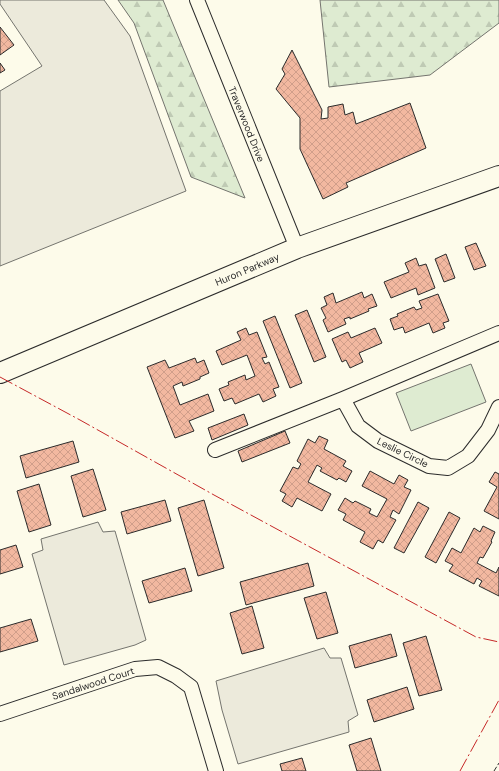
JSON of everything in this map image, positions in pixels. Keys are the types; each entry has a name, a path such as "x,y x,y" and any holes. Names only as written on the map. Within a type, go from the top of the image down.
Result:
{"street":[{"name":"Traverwood Drive","path":"197,0 297,248"},
{"name":"Huron Parkway","path":"0,373 297,248 499,176"},
{"path":"215,450 343,399 499,333"},
{"name":"Leslie Circle","path":"343,399 358,426 378,441 429,466 448,468 468,456 488,430 499,407"},
{"name":"Sandalwood Court","path":"0,714 135,669 158,667 176,676 190,688 216,771"}],"green space":[{"path":"118,0 163,0 245,198 191,177 134,23"},
{"path":"320,0 499,0 499,23 430,75 329,87"},
{"path":"471,364 486,402 411,431 396,393"}],"shaded area":[{"path":"0,0 104,0 130,36 186,191 0,266 0,91 42,66 0,4"},
{"path":"98,522 103,532 115,531 146,640 135,645 64,665 32,554 43,550 41,539"},
{"path":"324,648 330,658 341,658 358,715 348,721 349,732 238,764 222,710 216,681"}],"building":[{"path":"0,27 14,45 0,55"},
{"path":"292,50 322,110 321,119 328,118 328,107 343,104 345,115 353,112 356,124 410,103 426,148 346,183 348,187 323,199 300,149 300,118 276,89 285,74 282,69"},
{"path":"0,63 5,70 0,73"},
{"path":"476,243 486,266 474,270 465,247"},
{"path":"446,254 455,278 444,282 435,259"},
{"path":"416,258 419,266 426,264 435,288 418,295 416,288 391,298 384,282 409,272 405,263"},
{"path":"362,292 364,298 372,294 377,306 368,309 369,311 350,319 350,317 344,319 346,324 328,332 323,320 326,318 321,308 327,305 324,297 333,293 336,303"},
{"path":"438,294 449,321 443,323 445,328 433,333 429,323 405,333 403,327 394,330 390,319 398,316 397,314 414,307 416,310 422,308 419,301"},
{"path":"307,310 326,357 314,362 295,315"},
{"path":"275,316 302,383 290,388 263,321"},
{"path":"246,328 249,335 257,332 267,357 262,358 265,364 269,362 279,387 273,389 276,396 263,402 259,394 235,404 232,398 224,401 219,389 229,385 228,382 245,375 246,380 255,376 247,355 222,365 216,351 241,340 237,332"},
{"path":"375,328 382,343 359,353 363,362 350,368 346,360 342,362 332,339 348,332 351,338"},
{"path":"195,358 197,363 204,360 209,373 200,377 200,379 183,386 182,382 173,386 180,405 208,394 214,411 189,421 194,431 175,438 147,367 165,360 169,368"},
{"path":"244,414 248,425 212,440 208,428"},
{"path":"285,431 290,443 242,462 238,451"},
{"path":"319,436 328,440 324,449 346,461 343,466 352,471 346,482 339,478 337,480 320,471 322,468 317,465 308,482 331,494 322,511 297,498 292,507 282,501 286,494 280,491 293,467 298,469 301,464 297,461 308,439 315,443"},
{"path":"73,441 79,462 26,478 20,456"},
{"path":"93,469 106,510 83,517 71,476"},
{"path":"370,471 394,484 399,475 408,480 404,487 411,490 399,514 393,510 390,517 396,520 383,543 378,540 373,549 360,542 365,532 343,520 346,514 338,510 345,498 353,503 355,501 371,509 369,513 377,517 387,499 362,486"},
{"path":"495,472 499,474 499,519 484,511 497,487 489,482"},
{"path":"39,484 51,525 29,532 17,491"},
{"path":"165,500 171,521 127,534 121,512"},
{"path":"204,500 224,568 198,576 178,508"},
{"path":"418,502 429,508 404,553 394,548"},
{"path":"449,512 460,518 436,563 425,557"},
{"path":"483,526 495,532 491,541 492,542 483,558 480,557 477,563 496,573 499,567 499,596 479,586 482,581 477,578 474,584 449,571 453,565 445,561 452,548 461,553 474,528 480,532"},
{"path":"16,545 23,567 0,574 0,550"},
{"path":"308,563 314,586 246,605 240,582"},
{"path":"185,568 192,591 149,603 142,581"},
{"path":"326,592 338,633 317,639 304,598"},
{"path":"252,606 264,648 242,654 230,613"},
{"path":"31,619 38,641 0,652 0,628"},
{"path":"391,634 397,656 355,668 349,646"},
{"path":"426,636 442,690 419,696 403,643"},
{"path":"407,687 414,709 374,722 367,700"},
{"path":"371,738 381,771 357,771 349,745"},
{"path":"302,758 306,771 282,771 280,764"}],"fence":[{"path":"494,771 499,763"}],"power":[{"path":"0,377 476,637 499,642"},
{"path":"460,771 499,700"}]}
